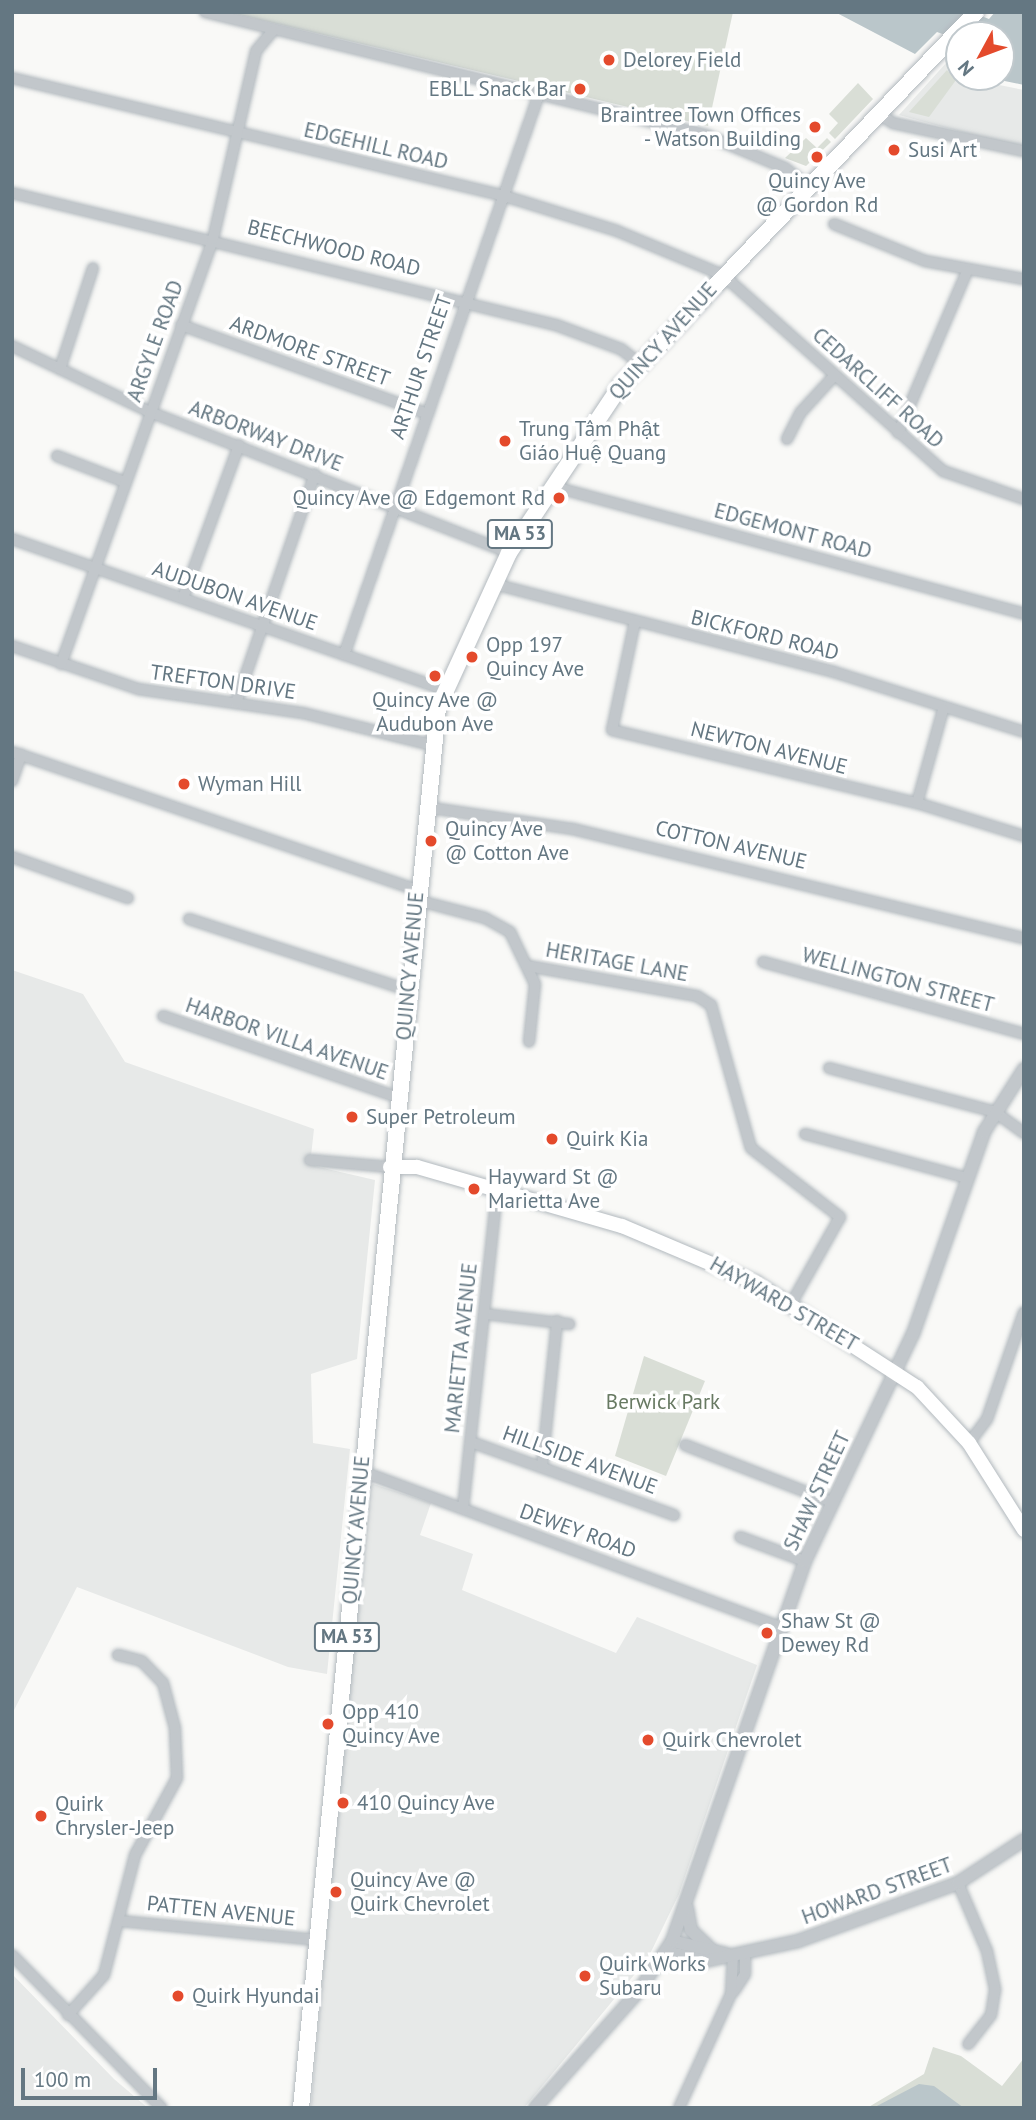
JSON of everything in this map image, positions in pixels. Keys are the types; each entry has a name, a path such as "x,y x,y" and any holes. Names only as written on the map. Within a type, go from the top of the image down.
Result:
{"main road":[{"name":"QUINCY AVENUE","path":"301,2108 431,745 445,690 509,554 551,486 639,363 976,12"},
{"name":"HAYWARD STREET","path":"390,1167 417,1167 665,1241 791,1304 897,1372 969,1443 1022,1523"}],"street":[{"path":"205,12 273,31 706,135 785,168 807,185"},
{"name":"ARGYLE ROAD","path":"61,664 213,239 256,51 273,31"},
{"name":"EDGEHILL ROAD","path":"12,78 501,195 617,231 723,275"},
{"name":"ARTHUR STREET","path":"344,654 425,413 539,94"},
{"path":"878,113 893,122 1024,151"},
{"name":"BEECHWOOD ROAD","path":"12,193 465,300 556,325 621,349 639,363"},
{"path":"834,224 885,249 967,271 1024,279"},
{"path":"60,369 93,268"},
{"path":"898,433 967,271"},
{"name":"CEDARCLIFF ROAD","path":"723,275 943,471 1024,499"},
{"name":"ARDMORE STREET","path":"181,325 425,413"},
{"name":"ARBORWAY DRIVE","path":"12,346 150,412 315,474 509,554"},
{"path":"787,439 801,412 835,375"},
{"path":"183,598 239,445"},
{"path":"57,456 125,482"},
{"path":"236,703 315,474"},
{"name":"EDGEMONT ROAD","path":"551,486 1024,614"},
{"name":"AUDUBON AVENUE","path":"12,539 445,690"},
{"name":"BICKFORD ROAD","path":"494,584 834,672 943,710 1024,732"},
{"name":"NEWTON AVENUE","path":"635,621 612,730 917,803 1024,836"},
{"name":"TREFTON DRIVE","path":"12,646 138,689 236,703 431,745"},
{"path":"917,803 943,710"},
{"path":"12,781 17,754 499,924 528,966 535,984 528,1042"},
{"name":"COTTON AVENUE","path":"425,807 573,829 1024,938"},
{"path":"12,857 128,898"},
{"path":"189,919 407,990"},
{"name":"WELLINGTON STREET","path":"763,962 1024,1034"},
{"name":"HERITAGE LANE","path":"528,966 697,996 711,1005 751,1148 840,1217 791,1304"},
{"name":"HARBOR VILLA AVENUE","path":"163,1016 397,1097"},
{"path":"829,1068 995,1112 1024,1133"},
{"name":"SHAW STREET","path":"670,1946 688,1906 805,1561 897,1372 967,1178 995,1112 1024,1069"},
{"path":"806,1134 967,1178"},
{"path":"310,1160 390,1167"},
{"name":"MARIETTA AVENUE","path":"463,1509 497,1190"},
{"path":"969,1443 987,1419 1024,1312"},
{"path":"485,1314 569,1324"},
{"path":"542,1467 557,1321"},
{"name":"HILLSIDE AVENUE","path":"471,1442 674,1515"},
{"path":"685,1445 832,1502"},
{"name":"DEWEY ROAD","path":"361,1471 781,1627"},
{"path":"740,1537 805,1561"},
{"path":"68,2015 104,1975 135,1855 174,1792 178,1758 161,1679 142,1661 118,1655"},
{"name":"HOWARD STREET","path":"670,1946 700,1961 739,1955 958,1883 1024,1840"},
{"path":"958,1883 995,1984 991,2015 968,2044"},
{"path":"688,1906 691,1930 715,1952"},
{"name":"PATTEN AVENUE","path":"120,1920 318,1940"},
{"path":"536,2108 670,1946 739,1955 745,1974 731,1994 678,2108"},
{"path":"12,1955 162,2108"}],"shaded area":[{"path":"835,12 971,12 989,19 995,12 1024,12 1024,85 1015,83 1015,21 945,21 945,35 937,32 915,54"},
{"path":"945,64 945,91 1024,90 1024,149 899,115"},
{"path":"12,970 83,994 125,1062 314,1129 310,1165 375,1180 357,1359 311,1374 313,1443 350,1449 327,1674 288,1667 77,1587 12,1714"},
{"path":"373,1484 431,1503 420,1535 473,1554 462,1590 616,1653 637,1617 757,1665 679,1894 648,1958 524,2108 311,2108 367,1489"},
{"path":"12,1974 114,2079 148,2108 12,2108"},
{"path":"919,2084 934,2086 964,2108 873,2108"}],"green space":[{"path":"227,12 733,12 708,126"},
{"path":"945,72 945,91 948,91 929,117 909,112"},
{"path":"858,83 873,99 835,139 829,133 838,123 829,114"},
{"path":"806,138 817,148 827,138 831,142 806,166 785,158"},
{"name":"Berwick Park","path":"644,1356 705,1381 666,1476 615,1456"},
{"path":"933,2047 961,2056 1002,2086 1024,2058 1024,2108 867,2108 924,2074"}],"place":[{"name":"Delorey Field","path":"609,60"},
{"name":"EBLL Snack Bar","path":"580,89"},
{"name":"Braintree Town Offices - Watson Building","path":"815,127"},
{"name":"Susi Art","path":"894,150"},
{"name":"Quincy Ave @ Gordon Rd","path":"817,157"},
{"name":"Trung Tâm Phật Giáo Huệ Quang","path":"505,441"},
{"name":"Quincy Ave @ Edgemont Rd","path":"559,498"},
{"name":"Opp 197 Quincy Ave","path":"472,657"},
{"name":"Quincy Ave @ Audubon Ave","path":"435,676"},
{"name":"Wyman Hill","path":"184,784"},
{"name":"Quincy Ave @ Cotton Ave","path":"431,841"},
{"name":"Super Petroleum","path":"352,1117"},
{"name":"Quirk Kia","path":"552,1139"},
{"name":"Hayward St @ Marietta Ave","path":"474,1189"},
{"name":"Shaw St @ Dewey Rd","path":"767,1633"},
{"name":"Opp 410 Quincy Ave","path":"328,1724"},
{"name":"Quirk Chevrolet","path":"648,1740"},
{"name":"410 Quincy Ave","path":"343,1803"},
{"name":"Quirk Chrysler-Jeep","path":"41,1816"},
{"name":"Quincy Ave @ Quirk Chevrolet","path":"336,1892"},
{"name":"Quirk Works Subaru","path":"585,1976"},
{"name":"Quirk Hyundai","path":"178,1996"}]}
